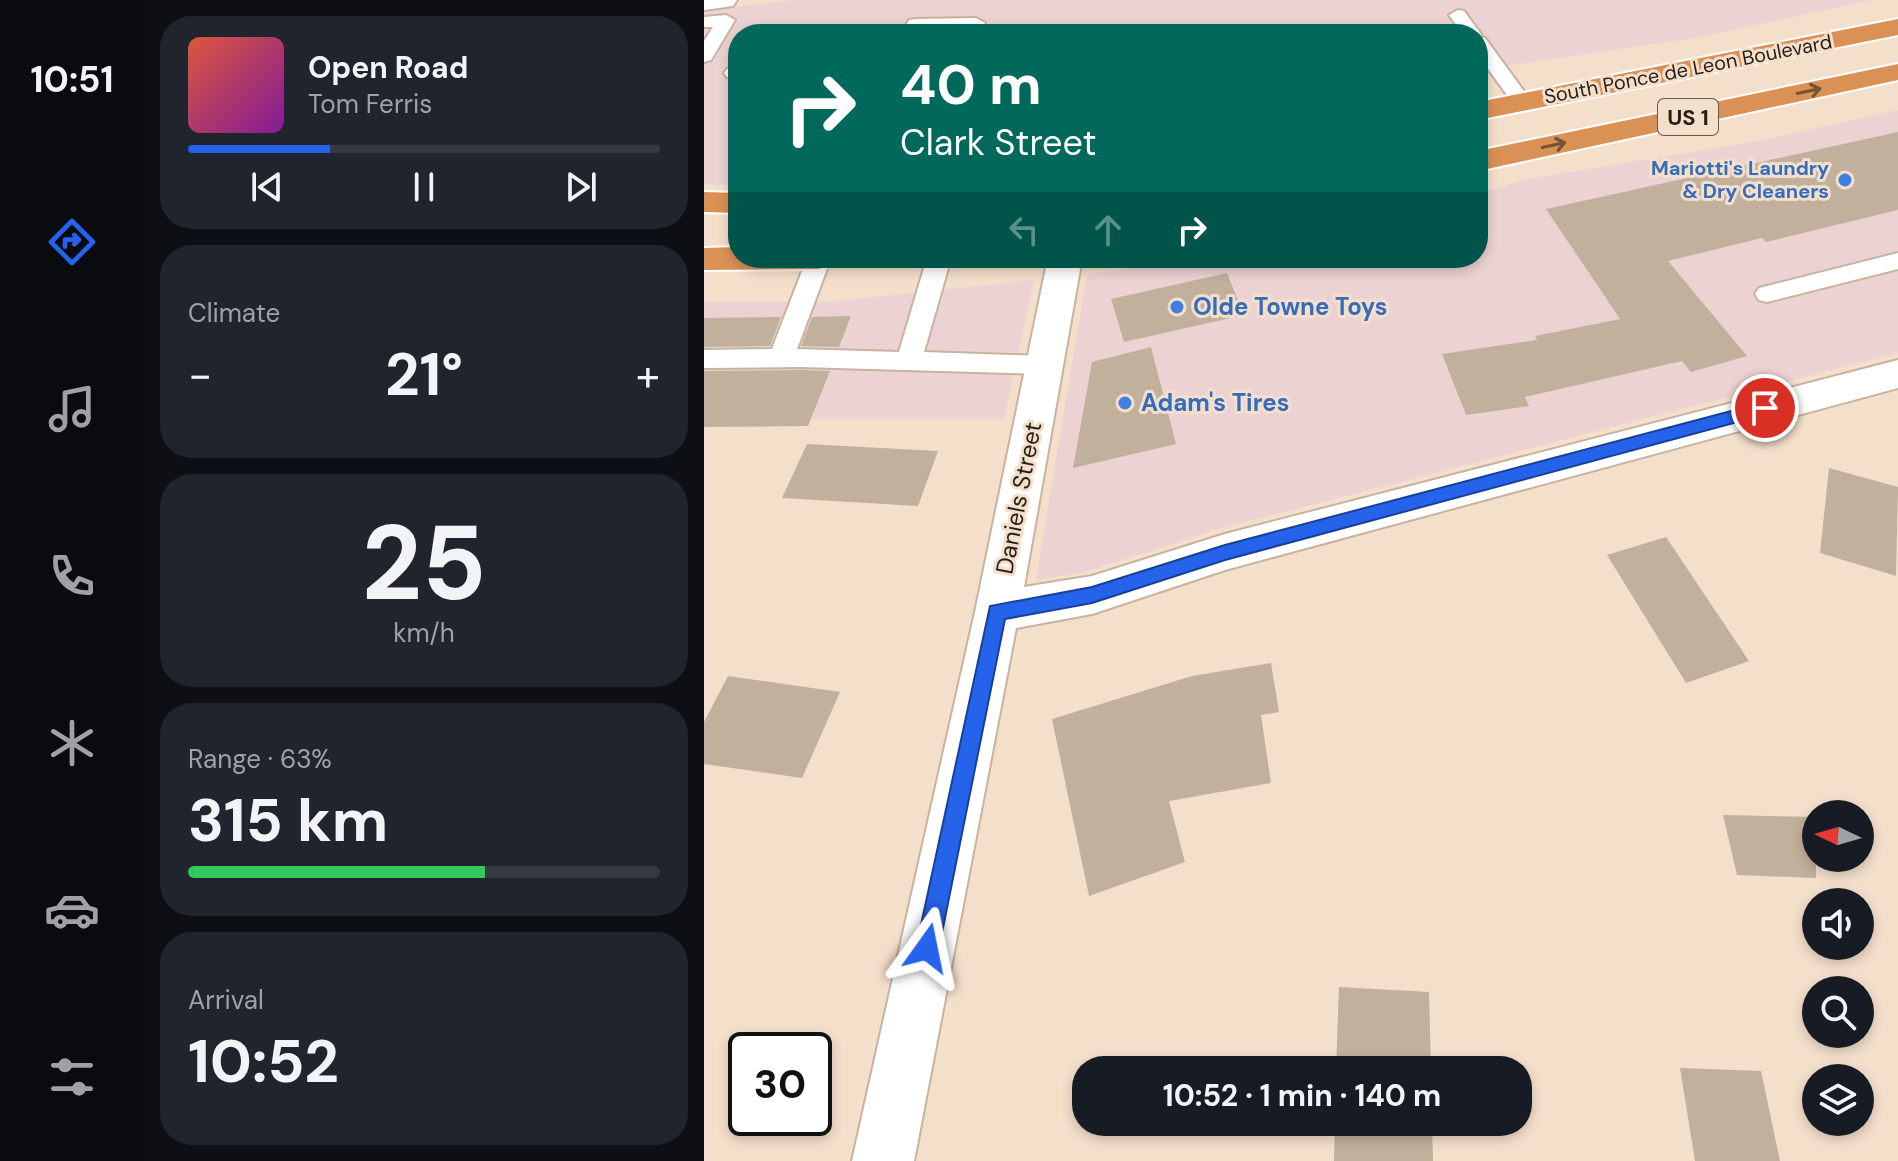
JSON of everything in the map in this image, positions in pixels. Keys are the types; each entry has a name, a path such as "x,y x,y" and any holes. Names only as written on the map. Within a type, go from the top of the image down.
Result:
{"highway":[{"name":"South Ponce de Leon Boulevard","path":"1488,109 1898,27"},
{"name":"South Ponce de Leon Boulevard","path":"1488,159 1898,72"},
{"path":"704,259 728,259"}],"street":[{"path":"704,2 724,0"},
{"name":"Daniels Street","path":"883,1161 997,612 1063,268"},
{"path":"997,612 1092,595 1240,548 1898,374"}],"lane":[{"path":"1458,15 1465,24"},
{"path":"704,22 726,20 704,56"},
{"path":"915,24 976,24"},
{"path":"1488,56 1522,102"},
{"path":"1767,294 1898,261"},
{"path":"781,358 814,268"},
{"path":"909,361 936,268"},
{"path":"704,359 1044,365"}],"shaded area":[{"path":"795,0 1871,0 1701,37 1488,69 1488,24 728,24 728,185 704,184 704,10"},
{"path":"1898,110 1898,353 1215,530 1085,572 1036,580 1087,275 1129,268 1488,268 1488,191 1528,179 1764,140"},
{"path":"1034,280 1004,419 704,419 704,302 827,302"}],"building":[{"path":"1898,132 1898,210 1766,242 1762,238 1668,261 1747,356 1691,372 1682,361 1525,397 1529,406 1466,415 1442,354 1537,340 1535,336 1620,319 1546,209"},
{"name":"Olde Towne Toys","path":"1227,273 1244,315 1124,342 1111,299"},
{"path":"851,316 839,347 801,346 812,317"},
{"path":"781,317 770,346 704,347 704,318"},
{"name":"Adam's Tires","path":"1151,347 1176,444 1073,468 1092,362"},
{"path":"704,371 830,371 808,426 704,427"},
{"path":"807,444 938,451 918,506 782,498"},
{"path":"1829,468 1898,487 1896,576 1820,553"},
{"path":"1666,537 1749,661 1686,683 1607,555"},
{"path":"1271,663 1279,712 1261,715 1271,783 1169,801 1185,862 1089,896 1052,719 1192,676"},
{"path":"728,676 840,692 802,778 704,764 704,722"},
{"path":"1723,815 1802,817 1802,872 1816,872 1816,878 1737,875"},
{"path":"1339,987 1429,992 1431,1056 1337,1056"},
{"path":"1680,1068 1761,1071 1780,1161 1695,1161"},
{"path":"1335,1136 1432,1136 1433,1161 1334,1161"}],"place":[{"name":"Mariotti's Laundry & Dry Cleaners","path":"1845,180"},
{"name":"Olde Towne Toys","path":"1177,307"},
{"name":"Adam's Tires","path":"1125,403"}],"route":[{"path":"927,948 997,612 1092,595 1225,552 1765,408"}]}
